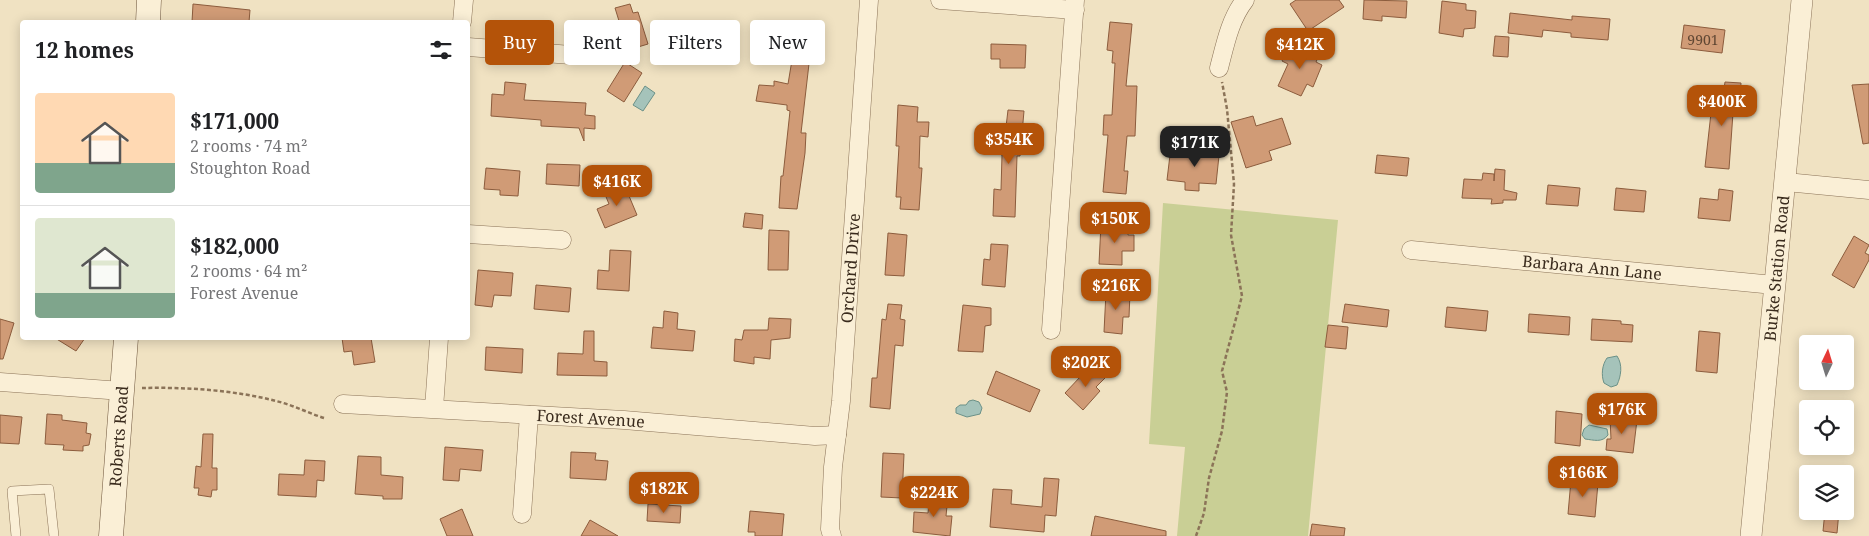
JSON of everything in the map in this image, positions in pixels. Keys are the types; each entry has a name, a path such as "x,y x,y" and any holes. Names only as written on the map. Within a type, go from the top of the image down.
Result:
{"main road":[{"path":"148,20 149,0"},
{"name":"Roberts Road","path":"111,536 131,389 126,340"}],"street":[{"path":"462,20 464,0"},
{"name":"Orchard Drive","path":"832,536 830,529 833,467 841,401 869,0"},
{"path":"940,0 1075,5 1051,330"},
{"path":"1219,68 1228,36 1239,8 1245,0"},
{"name":"Burke Station Road","path":"1751,536 1802,0"},
{"path":"470,47 564,54"},
{"path":"1786,182 1869,190"},
{"path":"470,234 562,240"},
{"name":"Barbara Ann Lane","path":"1411,250 1774,285"},
{"path":"434,408 439,340"},
{"path":"0,382 131,389"},
{"name":"Forest Avenue","path":"343,404 624,420 816,436 837,435"},
{"path":"522,514 529,415"}],"lane":[{"path":"16,536 12,491 49,488 54,536"}],"path":[{"path":"1196,536 1204,513 1209,478 1222,431 1227,392 1222,371 1242,296 1231,235 1234,184 1227,109 1219,68"},
{"path":"131,389 193,389 256,397 281,402 324,418"}],"green space":[{"path":"1163,203 1338,220 1308,536 1177,536 1185,447 1149,444"}],"water":[{"path":"645,86 655,93 643,111 633,105"},
{"path":"1617,356 1621,367 1620,374 1617,385 1611,387 1604,383 1602,370 1607,358"},
{"path":"969,401 979,402 982,408 980,414 967,417 956,413 956,408 960,405 966,405"},
{"path":"1589,425 1607,429 1608,435 1600,440 1585,439 1582,435 1584,429"}],"building":[{"path":"1296,0 1339,0 1344,7 1308,31 1290,4"},
{"path":"1364,0 1407,1 1406,18 1382,16 1382,21 1363,19"},
{"path":"1442,1 1466,4 1466,10 1476,11 1475,28 1464,29 1463,37 1439,33"},
{"path":"193,4 250,10 249,20 192,20"},
{"path":"630,4 633,13 638,12 648,44 640,46 640,20 619,20 615,8"},
{"path":"1510,13 1572,20 1572,16 1610,19 1608,40 1571,37 1571,33 1543,30 1542,37 1508,33"},
{"path":"1110,22 1132,24 1126,86 1137,86 1135,136 1127,136 1124,171 1128,171 1126,194 1103,192 1108,135 1103,135 1104,115 1112,115 1115,63 1112,63 1113,51 1107,50"},
{"path":"1684,25 1725,30 1722,53 1681,48"},
{"path":"1495,36 1509,37 1508,57 1493,56"},
{"path":"1290,43 1319,55 1316,62 1322,65 1313,87 1307,84 1301,96 1278,86 1288,64 1282,61"},
{"path":"991,44 1026,45 1025,68 1000,68 1000,59 991,59"},
{"path":"623,65 630,65 642,73 624,102 607,91"},
{"path":"791,65 809,65 801,133 806,133 805,153 797,209 779,208 781,176 783,176 790,111 787,110 787,105 756,101 759,85 774,86 774,81 788,84"},
{"path":"505,82 526,84 524,100 586,103 585,115 595,116 595,129 584,128 584,141 579,128 541,126 541,120 491,116 492,94 504,95"},
{"path":"1725,82 1741,83 1740,100 1734,99 1729,169 1705,167 1713,95 1723,96"},
{"path":"1869,84 1869,143 1863,144 1852,85"},
{"path":"898,105 918,107 917,122 929,122 928,137 920,136 919,168 922,168 919,210 900,209 901,197 896,197 899,146 896,146"},
{"path":"1008,110 1024,111 1020,156 1017,156 1015,217 993,216 994,189 1001,190 1002,155 999,154 1002,126 1006,127"},
{"path":"1253,116 1256,126 1282,118 1291,144 1269,151 1272,160 1246,168 1231,122"},
{"path":"1201,144 1220,146 1216,184 1199,183 1199,191 1185,190 1185,182 1167,180 1170,155 1199,157"},
{"path":"1377,155 1409,158 1407,176 1375,173"},
{"path":"547,164 580,165 579,186 546,184"},
{"path":"486,168 520,171 518,196 500,195 500,190 484,189"},
{"path":"1495,169 1505,170 1504,190 1517,193 1516,200 1503,200 1503,203 1491,204 1492,199 1462,198 1464,179 1482,180 1483,173 1494,174 1494,181"},
{"path":"624,184 637,215 605,228 597,209 609,204 604,192"},
{"path":"1548,185 1580,188 1578,206 1546,204"},
{"path":"1616,188 1646,191 1644,212 1614,210"},
{"path":"1719,189 1733,191 1730,221 1698,218 1700,198 1718,200"},
{"path":"745,213 763,215 762,229 743,227"},
{"path":"1101,224 1128,225 1128,235 1134,235 1134,251 1122,251 1122,265 1099,264"},
{"path":"769,230 789,231 788,270 768,270"},
{"path":"888,233 907,235 904,276 885,275"},
{"path":"1854,236 1869,245 1865,253 1869,255 1869,260 1854,288 1832,275"},
{"path":"991,244 1008,245 1005,287 982,285 984,259 990,260"},
{"path":"610,250 631,251 629,291 597,289 598,270 609,271"},
{"path":"478,270 513,273 511,296 494,295 492,307 475,305"},
{"path":"536,285 571,288 569,312 534,309"},
{"path":"1106,292 1130,293 1129,317 1123,317 1122,334 1104,332"},
{"path":"888,304 902,305 900,319 905,320 903,346 895,345 890,409 870,407 872,378 877,378 882,319 886,320"},
{"path":"1345,304 1389,310 1387,327 1342,322"},
{"path":"963,305 991,308 991,325 985,326 983,352 958,351"},
{"path":"1447,307 1488,311 1486,331 1445,327"},
{"path":"664,311 678,313 677,329 695,331 693,351 651,348 653,327 663,328"},
{"path":"1529,314 1570,317 1569,335 1528,332"},
{"path":"769,318 791,319 790,338 771,340 770,359 754,357 754,364 734,361 735,339 742,340 744,330 768,330"},
{"path":"0,319 14,323 3,359 0,359"},
{"path":"1592,319 1621,321 1621,324 1633,325 1632,342 1591,340"},
{"path":"1328,325 1348,327 1346,349 1325,347"},
{"path":"584,331 594,331 594,361 607,362 607,376 557,375 558,353 583,354"},
{"path":"1699,331 1720,333 1717,373 1696,371"},
{"path":"58,340 84,340 76,351"},
{"path":"342,340 371,340 375,362 354,365 352,351 344,352"},
{"path":"486,347 523,349 522,373 485,370"},
{"path":"1094,366 1106,377 1096,387 1100,391 1083,410 1065,393 1081,376 1083,378"},
{"path":"996,371 1040,390 1030,412 987,394"},
{"path":"1556,411 1582,414 1580,446 1555,443"},
{"path":"47,414 62,415 62,420 87,423 86,433 91,434 89,445 83,446 83,451 63,450 64,445 45,444"},
{"path":"0,415 22,417 19,444 0,443"},
{"path":"1610,418 1637,420 1633,453 1606,450 1607,439 1611,439"},
{"path":"203,434 213,434 212,468 217,468 217,490 212,490 211,497 198,495 199,488 194,488 196,466 201,467"},
{"path":"445,447 483,450 481,471 460,469 459,481 443,480"},
{"path":"571,452 596,453 595,460 608,461 606,480 570,478"},
{"path":"883,453 904,454 902,498 881,497"},
{"path":"358,456 381,457 381,475 403,477 402,499 383,499 383,496 355,494"},
{"path":"305,460 325,461 324,481 317,480 316,497 278,495 279,474 304,475"},
{"path":"1044,478 1059,479 1056,516 1045,515 1044,532 990,527 993,489 1012,490 1011,504 1042,507"},
{"path":"1571,480 1598,483 1595,517 1568,514"},
{"path":"930,494 948,496 946,516 952,516 950,536 913,532 914,512 928,513"},
{"path":"648,504 681,506 680,523 647,521"},
{"path":"462,509 473,536 447,536 440,519"},
{"path":"750,511 784,514 782,536 755,536 755,532 748,532"},
{"path":"1095,516 1166,531 1166,536 1091,536"},
{"path":"590,520 618,536 581,536"},
{"path":"1824,520 1838,520 1837,533 1823,531"},
{"path":"1312,524 1345,528 1344,536 1310,536"}]}
